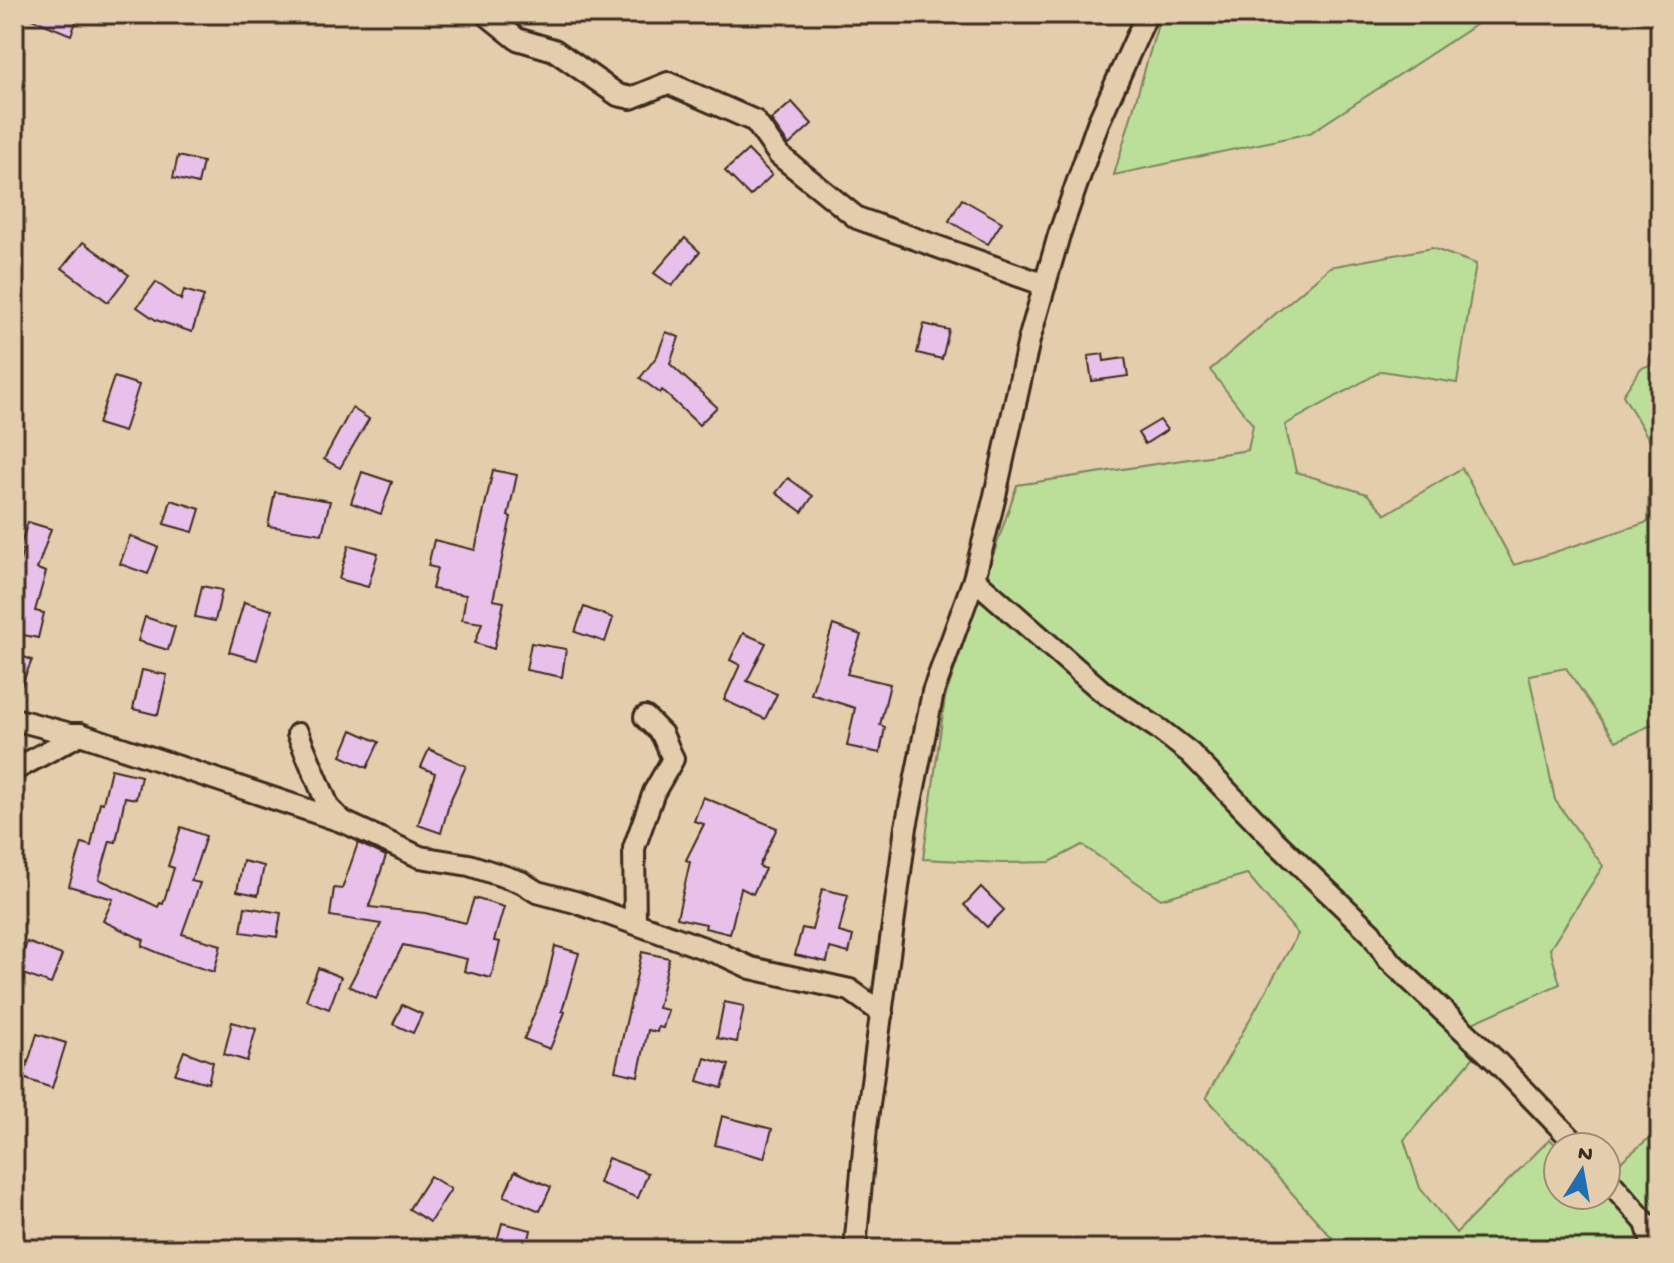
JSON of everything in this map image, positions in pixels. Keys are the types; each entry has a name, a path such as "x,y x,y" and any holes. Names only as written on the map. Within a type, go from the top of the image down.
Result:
{"street":[{"path":"486,14 517,39 554,50 618,95 631,98 668,83 755,121 779,155 857,218 1045,285"},
{"path":"855,1249 866,1127 906,827 933,692 974,579 1029,340 1059,235 1098,123 1147,14"},
{"path":"974,579 1103,692 1190,753 1276,842 1371,933 1388,959 1495,1060 1564,1131"},
{"path":"635,923 634,848 654,792 673,759 662,734 645,717"},
{"path":"14,719 80,734 225,785 344,822 420,857 469,865 521,882 537,892 635,923 751,968 850,990 882,1013"},
{"path":"14,770 80,734"},
{"path":"298,734 329,808 344,822"},
{"path":"850,990 885,978"},
{"path":"1622,1195 1646,1223 1654,1249"}],"green space":[{"path":"1161,14 1492,14 1310,133 1114,175"},
{"path":"1432,248 1476,264 1457,383 1382,371 1285,425 1296,472 1367,494 1386,514 1462,468 1514,565 1648,522 1650,441 1623,395 1641,368 1660,362 1660,721 1616,741 1566,668 1529,675 1555,800 1603,866 1550,949 1560,984 1468,1025 1477,1053 1404,1140 1420,1188 1456,1233 1542,1147 1542,1211 1622,1211 1622,1161 1660,1129 1660,1249 1342,1249 1206,1097 1298,934 1247,874 1161,899 1082,845 1050,862 923,859 945,698 1017,485 1248,450 1253,425 1210,370 1330,267"}],"building":[{"path":"20,14 79,14 71,35"},
{"path":"792,102 812,124 789,145 771,120"},
{"path":"748,150 772,175 750,196 725,171"},
{"path":"178,156 203,162 198,184 173,178"},
{"path":"962,199 1002,222 988,244 949,221"},
{"path":"685,238 700,252 672,286 654,273"},
{"path":"83,242 129,275 108,302 62,268"},
{"path":"156,282 181,300 184,290 204,296 192,332 156,320 137,307"},
{"path":"924,324 949,330 942,359 917,353"},
{"path":"666,332 679,337 670,364 717,407 699,425 662,390 660,393 640,378 657,356"},
{"path":"1103,354 1104,361 1125,358 1128,376 1092,381 1088,356"},
{"path":"114,377 139,385 124,432 98,424"},
{"path":"352,408 369,419 340,468 324,459"},
{"path":"1160,420 1167,430 1145,444 1138,433"},
{"path":"493,470 517,475 493,600 504,602 494,649 475,643 482,623 462,620 466,595 432,589 437,568 428,566 434,540 475,550"},
{"path":"362,472 392,482 381,514 351,503"},
{"path":"788,478 813,496 802,512 776,493"},
{"path":"275,492 330,501 322,534 268,526"},
{"path":"171,500 200,509 193,532 164,524"},
{"path":"28,522 51,529 37,569 46,572 35,611 44,613 38,638 14,633 14,583 23,550 19,549"},
{"path":"130,536 158,547 148,574 120,564"},
{"path":"349,545 378,553 368,587 339,579"},
{"path":"202,586 222,590 215,621 195,617"},
{"path":"244,602 272,610 257,660 229,652"},
{"path":"584,607 613,618 605,642 575,632"},
{"path":"145,617 175,627 168,650 138,641"},
{"path":"833,625 861,635 847,674 890,684 880,725 885,727 880,753 847,746 855,708 811,694"},
{"path":"743,633 766,643 747,681 777,694 765,719 724,700 740,665 730,660"},
{"path":"531,643 566,649 562,677 526,670"},
{"path":"14,653 32,660 14,702"},
{"path":"142,670 167,675 158,715 133,709"},
{"path":"352,730 379,742 367,768 341,756"},
{"path":"429,749 466,766 450,801 441,833 418,825 435,773 421,767"},
{"path":"111,769 141,776 136,799 125,797 116,842 110,841 99,879 158,907 160,903 163,904 174,868 168,866 181,827 206,836 191,881 200,883 182,934 221,945 214,972 142,946 144,940 103,921 113,899 69,886 82,843 91,846"},
{"path":"703,797 777,828 759,866 765,869 753,894 741,888 730,934 705,928 706,924 677,918 690,862 686,860 704,824 694,821"},
{"path":"358,843 386,856 369,907 425,913 466,923 474,898 504,907 494,941 500,942 491,978 464,971 467,959 403,945 376,999 349,986 381,924 330,916 334,888 342,889"},
{"path":"243,861 264,866 258,895 237,891"},
{"path":"981,887 1004,910 987,927 964,905"},
{"path":"822,889 848,895 839,932 853,936 849,953 830,948 827,962 795,955 802,928 812,930"},
{"path":"245,907 281,913 277,937 241,932"},
{"path":"27,942 62,955 51,984 17,972"},
{"path":"555,946 579,953 562,1011 565,1012 550,1049 524,1039 546,985"},
{"path":"642,952 669,958 658,1008 668,1010 663,1028 658,1027 657,1032 648,1030 638,1076 615,1071"},
{"path":"318,968 341,977 329,1009 306,1000"},
{"path":"724,1002 744,1006 737,1042 717,1038"},
{"path":"402,1005 422,1014 413,1033 393,1024"},
{"path":"232,1022 256,1029 247,1061 224,1054"},
{"path":"37,1034 66,1043 52,1088 23,1078"},
{"path":"184,1051 213,1062 208,1083 175,1074"},
{"path":"705,1058 729,1065 722,1088 698,1081"},
{"path":"722,1116 772,1129 764,1158 715,1145"},
{"path":"608,1158 648,1173 638,1198 599,1183"},
{"path":"515,1171 551,1187 540,1211 504,1196"},
{"path":"430,1176 451,1189 430,1222 409,1209"},
{"path":"502,1223 531,1230 527,1248 497,1241"}],"waterway":[{"path":"14,1238 45,1249"}]}
